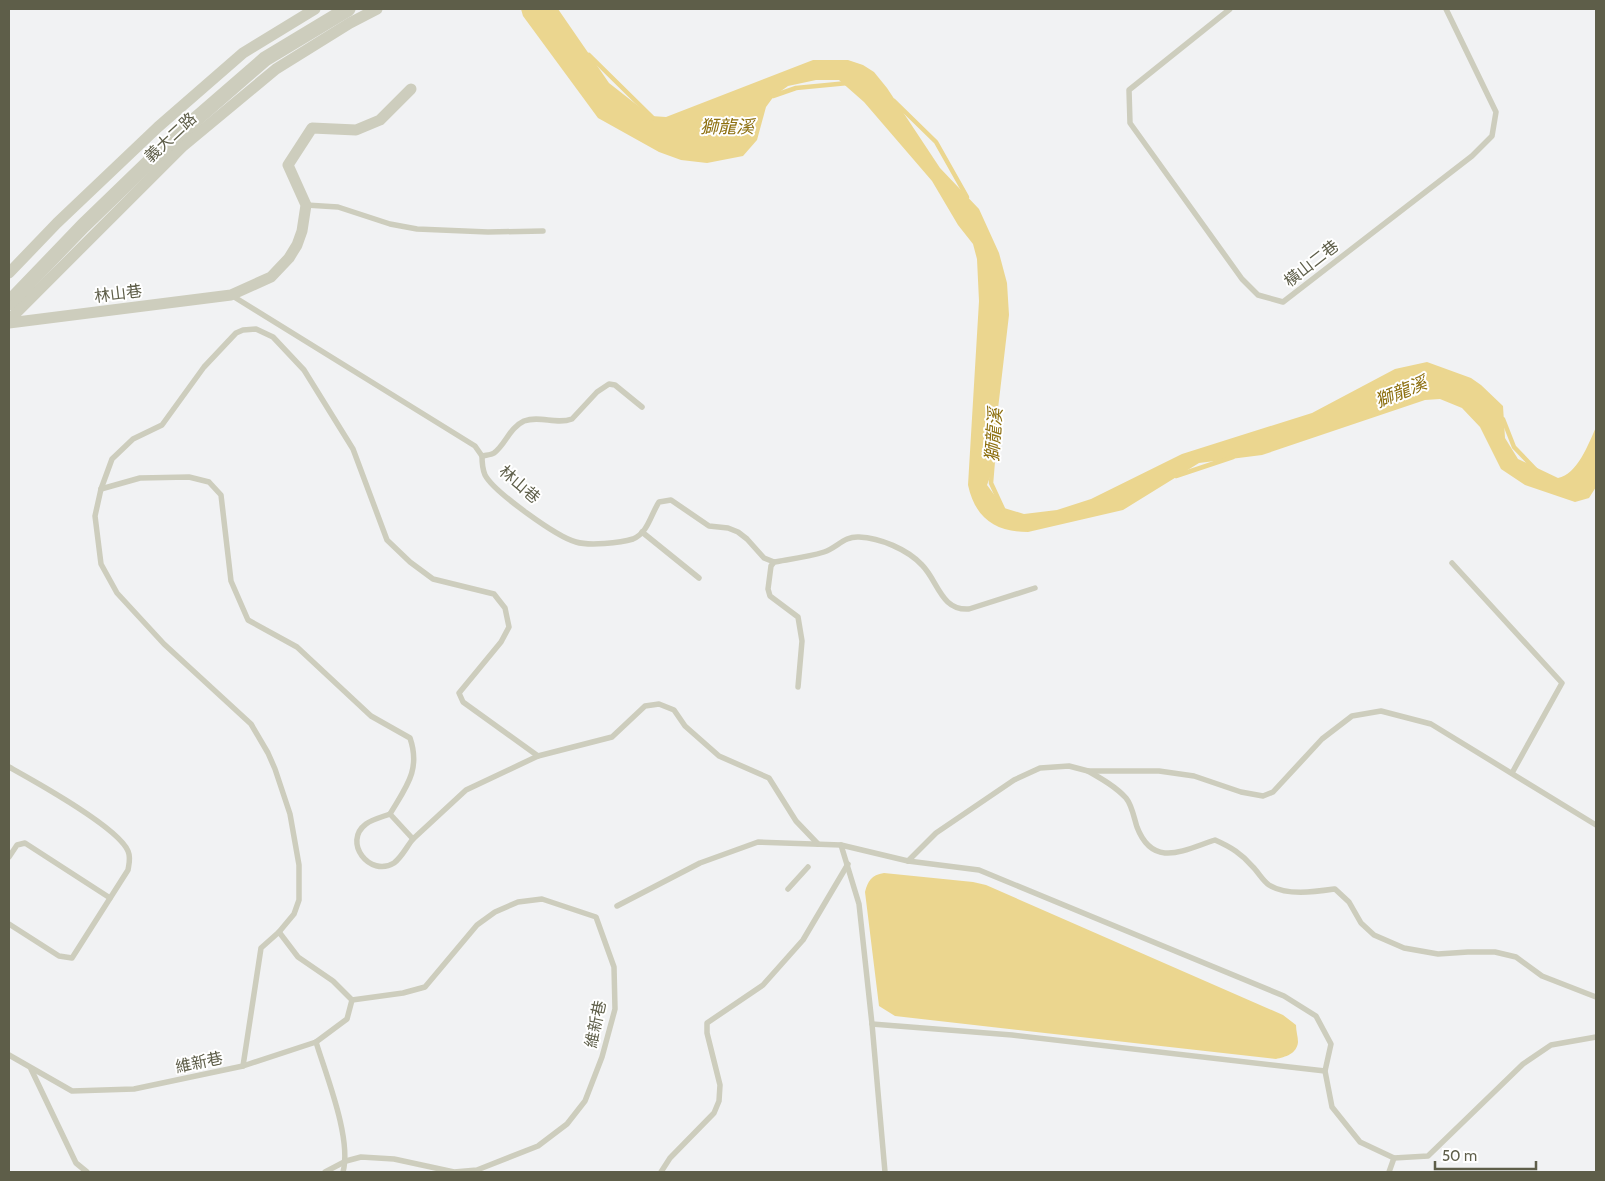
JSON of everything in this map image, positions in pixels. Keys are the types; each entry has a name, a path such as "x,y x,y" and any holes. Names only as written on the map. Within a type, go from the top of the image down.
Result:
{"street":[{"name":"義大二路","path":"9,273 57,223 158,127 229,65 243,53 315,9"},
{"name":"義大二路","path":"9,303 83,226 187,126 265,59 345,13 365,15 377,9"},
{"name":"義大二路","path":"9,322 182,147 345,13"},
{"path":"306,205 288,165 312,128 356,130 380,120 411,89"},
{"name":"林山巷","path":"9,322 231,295 271,277 289,258 297,245 302,231 306,205"}],"lane":[{"name":"橫山二巷","path":"1230,9 1129,90 1130,123 1242,280 1258,295 1283,302 1472,156 1492,136 1496,112 1446,9"},
{"path":"306,205 338,207 390,224 417,229 488,232 543,231"},
{"name":"林山巷","path":"231,295 475,446 482,456 482,465 486,475 494,486 543,524 576,542 600,545 633,538 642,532"},
{"path":"244,1066 261,948 279,932 294,914 299,900 299,866 290,814 275,769 251,724 164,644 116,593 101,564 95,516 101,489 112,459 133,439 162,425 204,367 236,333 243,330 256,329 273,337 304,370 354,449 387,540 410,562 433,579 494,594 505,608 509,627 501,642 459,693 463,702 538,756"},
{"path":"482,456 494,453 513,429 527,420 566,421 572,419 597,392 609,384 615,385 642,406"},
{"path":"101,489 140,478 189,477 209,482 221,495 232,581 248,620 298,647 371,716 410,738 414,750 412,778 390,814 373,820 362,827 357,840 357,847 363,859 368,863 381,867 393,864 398,860 413,838 466,790 538,756 612,737 645,706 659,704 674,710 685,726 719,756 769,778 796,822 818,844"},
{"path":"700,578 642,532 659,502 671,500 709,526 728,528 738,532 764,558 774,562 826,552 846,539 857,537 895,547 922,564 932,577 946,602 962,609 969,609 1035,588"},
{"path":"774,562 771,566 768,588 770,596 798,617 802,640 798,687"},
{"path":"1452,563 1562,683 1512,773"},
{"path":"908,861 936,833 1014,780 1040,768 1069,766 1088,771 1159,771 1186,774 1241,792 1263,796 1273,792 1322,739 1352,716 1381,711 1430,724 1596,825"},
{"path":"9,768 52,791 110,831 128,850 130,859 128,870 72,958 60,956 9,924"},
{"path":"1088,771 1112,786 1128,800 1144,842 1155,851 1171,854 1216,840 1244,857 1269,884 1286,891 1310,892 1334,889 1349,902 1361,922 1374,935 1404,948 1438,954 1495,952 1516,958 1542,976 1596,997"},
{"path":"390,814 413,838"},
{"path":"617,906 700,862 758,842 841,845 908,861 979,870 1284,996 1316,1016 1331,1044 1325,1071 1332,1107 1360,1142 1394,1158 1428,1156 1523,1064 1551,1045 1596,1037"},
{"path":"9,857 17,845 25,843 110,898"},
{"path":"841,845 859,904 872,1024 884,1172"},
{"path":"661,1172 670,1158 714,1113 720,1101 720,1085 707,1033 707,1023 763,985 803,940 848,864"},
{"path":"788,889 808,867"},
{"name":"維新巷","path":"9,1055 72,1091 134,1090 244,1066 316,1042 347,1018 352,1000 403,994 425,987 477,925 495,912 518,902 542,899 596,917 614,967 615,1009 602,1057 585,1102 567,1124 538,1146 477,1170 454,1172 394,1158 360,1157 346,1161 325,1172"},
{"path":"279,932 298,957 332,981 352,1000"},
{"path":"872,1024 1012,1035 1325,1071"},
{"path":"316,1042 340,1117 346,1161 343,1172"},
{"path":"31,1069 76,1163 87,1172"},
{"path":"1389,1172 1394,1158"}],"water":[{"name":"獅龍溪","path":"521,9 558,9 609,83 651,116 666,117 813,60 848,60 863,65 874,72 887,88 940,168 979,209 999,253 1007,283 1009,315 990,477 987,485 1004,508 1024,514 1057,510 1091,499 1182,454 1312,413 1395,369 1427,362 1471,378 1481,385 1503,406 1505,438 1518,459 1558,478 1565,476 1577,465 1596,427 1596,487 1589,498 1575,502 1525,485 1501,469 1480,427 1462,408 1440,399 1425,400 1262,455 1199,463 1123,510 1028,532 996,526 981,514 971,496 968,485 979,301 977,259 973,244 958,225 932,181 864,102 839,80 816,80 788,86 774,96 766,107 757,140 743,156 707,163 681,160 659,152 598,118 523,16"},
{"path":"884,873 986,885 1283,1015 1296,1025 1297,1046 1290,1054 1276,1059 895,1016 879,1006 865,892 871,879 876,875"}],"waterway":[{"name":"獅龍溪","path":"589,55 653,118"},
{"name":"獅龍溪","path":"773,96 796,88 848,83"},
{"name":"獅龍溪","path":"894,101 936,142 967,197"},
{"name":"獅龍溪","path":"997,410 991,483 1003,509"},
{"name":"獅龍溪","path":"1503,419 1514,447 1536,470"},
{"name":"獅龍溪","path":"1176,476 1233,457"}]}
